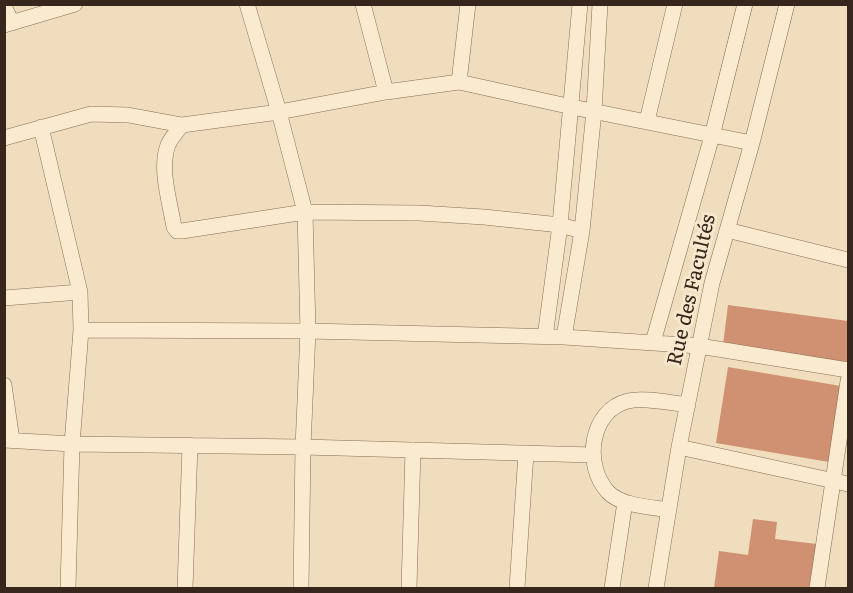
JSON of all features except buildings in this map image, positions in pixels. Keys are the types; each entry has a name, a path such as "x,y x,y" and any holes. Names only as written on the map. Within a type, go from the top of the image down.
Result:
{"street":[{"path":"4,6 8,24 75,4"},
{"path":"247,4 279,112 305,212 309,331 303,447 301,588"},
{"path":"363,4 386,92"},
{"path":"459,82 468,4"},
{"path":"545,337 560,225 580,4"},
{"path":"564,337 582,231 594,111 600,4"},
{"path":"647,121 675,4"},
{"path":"653,342 712,136 745,4"},
{"name":"Rue des Facultés","path":"656,588 679,447 712,283 752,143 787,4"},
{"path":"4,138 77,117 109,114 182,125 279,112 386,92 459,82 752,143"},
{"path":"182,125 168,143 165,158 174,227 177,231 305,212 419,213 560,225 582,231"},
{"path":"41,127 80,292 81,330 72,444 68,588"},
{"path":"727,230 849,260"},
{"path":"4,298 80,292"},
{"path":"81,330 309,331 564,337 699,346 849,370"},
{"path":"817,588 849,381"},
{"path":"4,385 8,440 72,444 303,447 592,455"},
{"path":"669,510 625,502 609,493 601,481 592,455 596,430 605,415 616,405 631,400 688,405"},
{"path":"185,588 190,445"},
{"path":"679,447 849,484"},
{"path":"409,588 413,450"},
{"path":"518,588 526,453"},
{"path":"612,588 625,502"}]}
